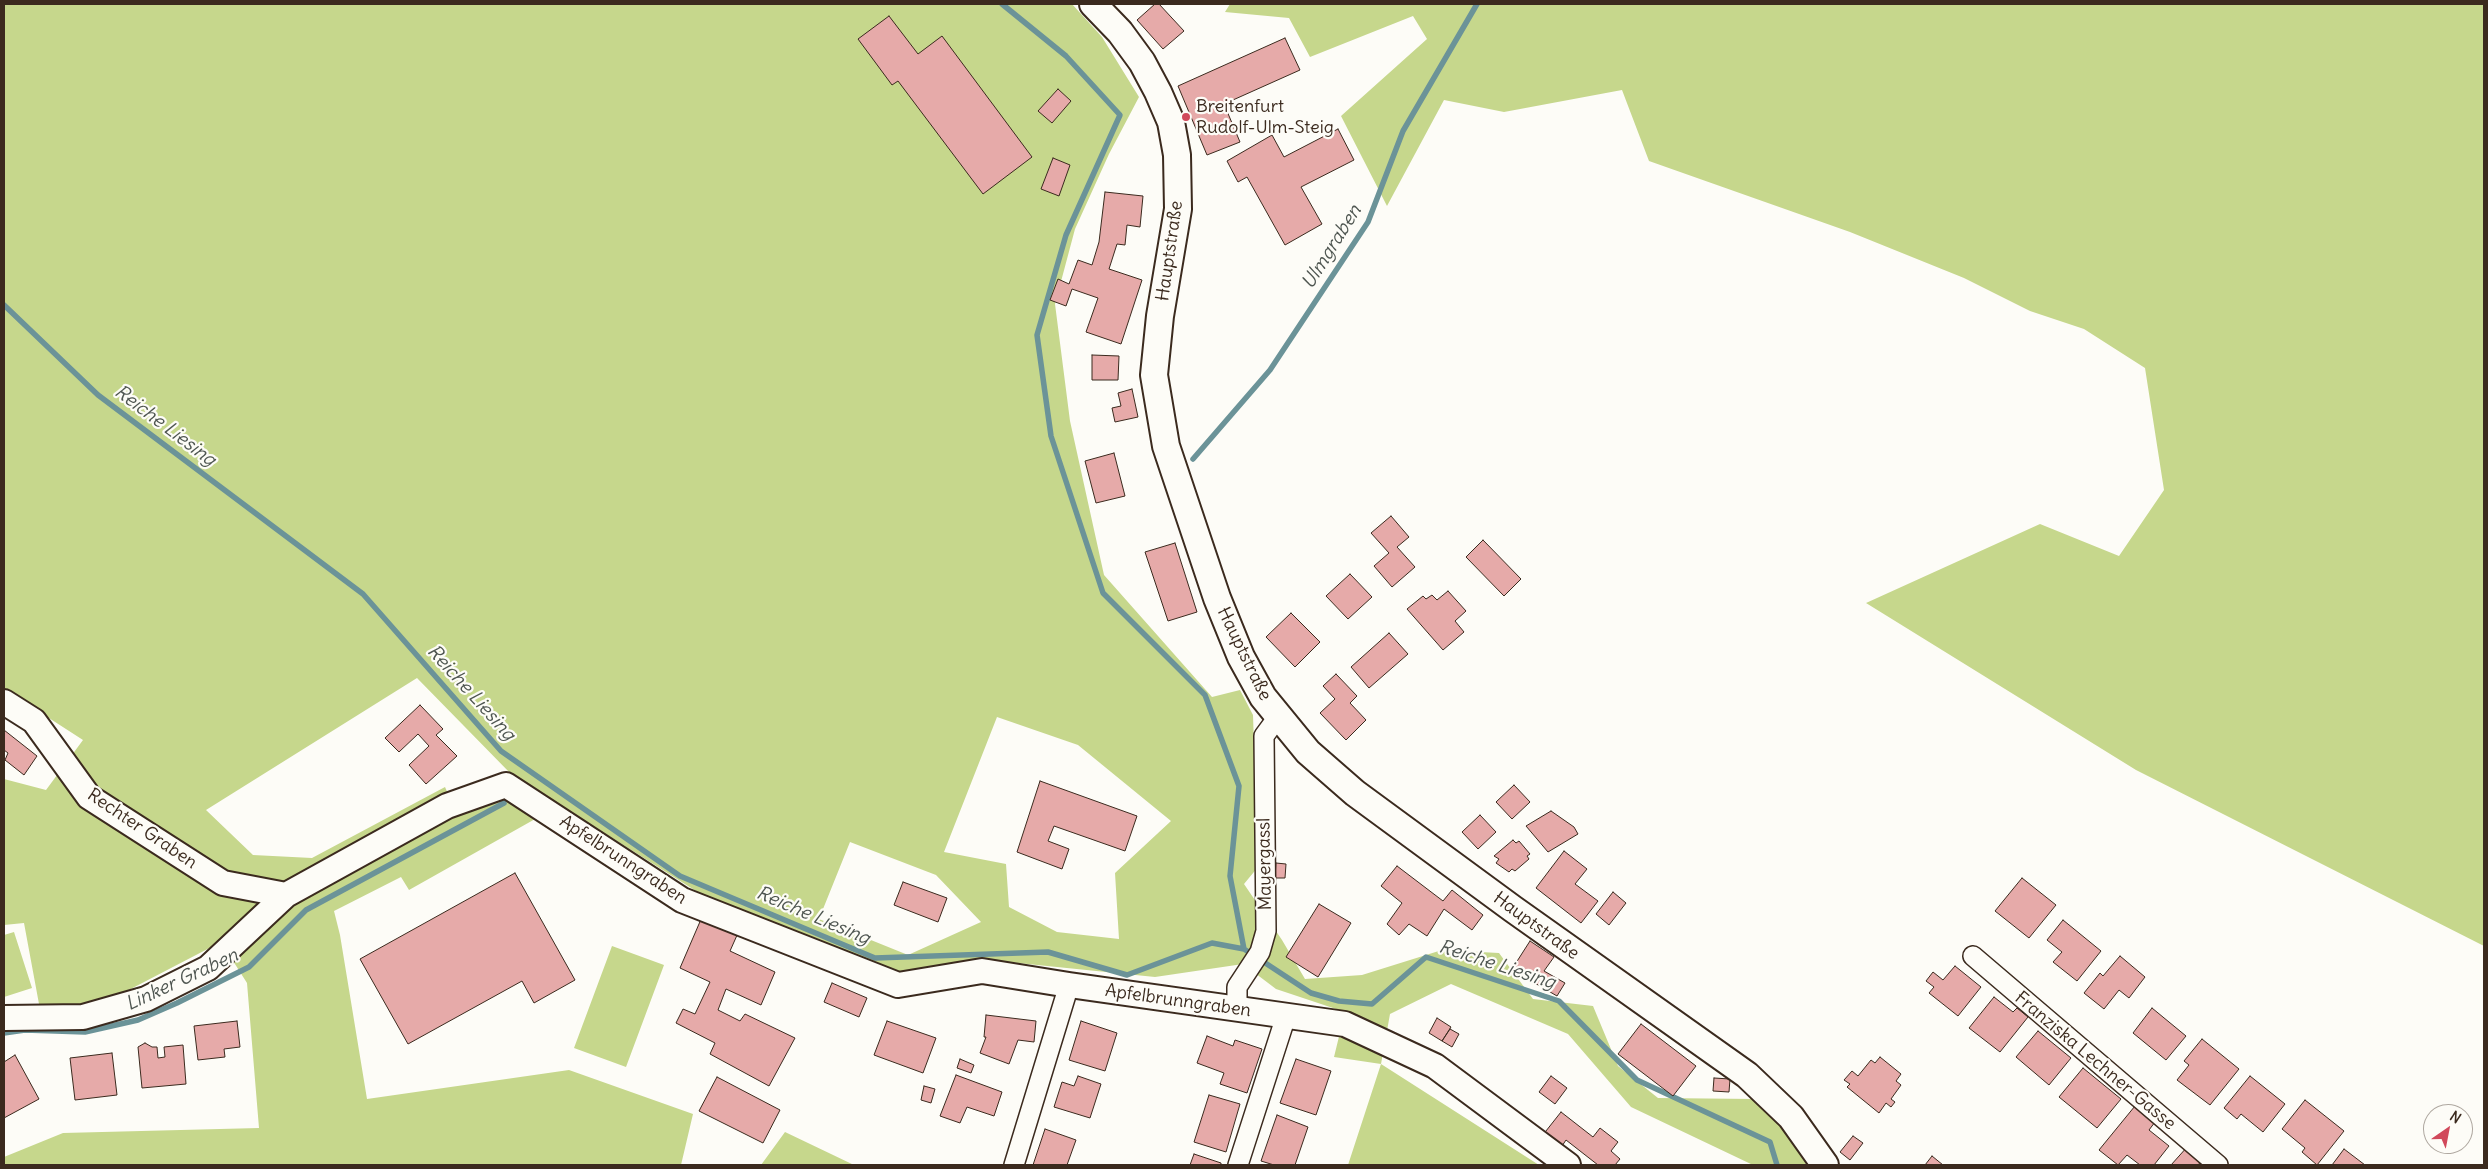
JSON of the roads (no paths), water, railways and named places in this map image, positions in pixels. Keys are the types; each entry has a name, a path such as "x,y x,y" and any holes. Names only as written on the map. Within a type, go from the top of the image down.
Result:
{"main road":[{"name":"Hauptstraße","path":"1093,4 1120,32 1142,62 1158,92 1170,122 1177,155 1178,210 1160,316 1154,375 1166,446 1229,628 1252,678 1278,717 1322,765 1381,814 1747,1075 1790,1117 1825,1165"}],"street":[{"name":"Rechter Graben","path":"4,702 34,721 89,797 223,883 286,895"},
{"name":"Mayergassl","path":"1237,1009 1238,987 1260,952 1266,931 1264,736 1278,717"},
{"name":"Apfelbrunngraben","path":"286,895 447,806 506,784 682,900 886,982 898,985 909,984 954,974 982,971 1345,1024 1434,1066 1568,1165"},
{"path":"4,1018 83,1017 146,999 208,968 286,895"},
{"name":"Franziska Lechner-Gasse","path":"1973,956 2218,1165"},
{"path":"1014,1165 1069,985"},
{"path":"1238,1165 1286,1016"}],"waterway":[{"path":"1002,4 1066,56 1120,115 1066,235 1037,335 1051,436 1103,593 1205,695 1239,786 1230,876 1244,949"},
{"name":"Ulmgraben","path":"1193,459 1270,370 1368,222 1403,131 1477,4"},
{"name":"Reiche Liesing","path":"4,305 98,395 363,594 501,751 680,876 875,958 1048,952 1127,975 1212,943 1244,949 1311,993 1339,1001 1372,1004 1426,957 1559,1001 1637,1080 1770,1142 1777,1165"},
{"name":"Linker Graben","path":"4,1033 25,1030 85,1032 138,1020 177,1003 249,967 306,910 504,803"}],"place":[{"name":"Breitenfurt Rudolf-Ulm-Steig","path":"1186,117"}]}
